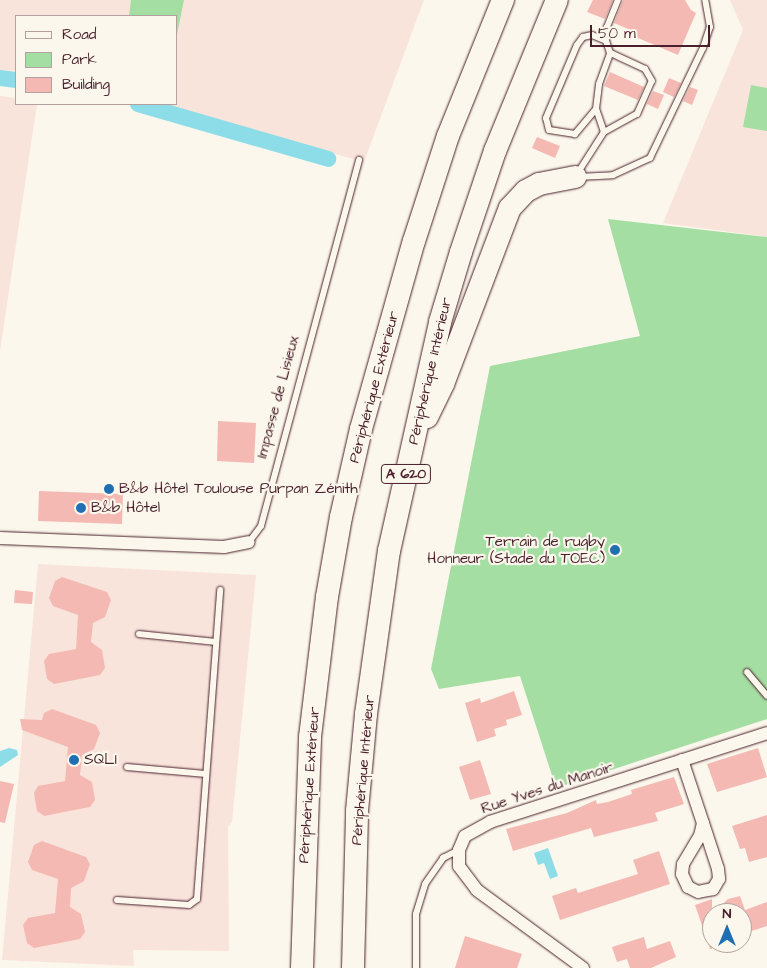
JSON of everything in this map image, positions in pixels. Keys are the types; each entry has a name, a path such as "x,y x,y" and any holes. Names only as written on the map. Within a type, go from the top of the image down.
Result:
{"highway":[{"name":"Périphérique Extérieur","path":"302,968 310,737 327,597 341,517 361,429 414,241 448,136 503,0"},
{"name":"Périphérique Intérieur","path":"353,968 357,811 366,714 389,551 440,322 461,252 495,151 557,0"},
{"path":"412,449 443,384 510,208 526,191 539,184 575,177"}],"street":[{"name":"Impasse de Lisieux","path":"0,538 224,548 249,542"},
{"name":"Rue Yves du Manoir","path":"459,850 465,836 490,822 767,734"},
{"path":"682,760 703,823 719,879 713,889 698,892 688,887 682,874 683,864 700,836 703,823"},
{"path":"459,850 459,866 477,890 583,968"}],"lane":[{"path":"604,132 596,109 599,84 610,52 606,41 607,27 618,0"},
{"path":"575,177 613,175 650,158 673,114 710,27 705,0"},
{"path":"596,109 575,134 549,130 546,118 577,45 583,37 592,35 606,41"},
{"path":"575,177 588,162 604,132 637,114 652,82 646,69 610,52"},
{"name":"Impasse de Lisieux","path":"249,542 261,526 359,160"},
{"path":"117,900 189,905 197,899 220,590"},
{"path":"139,634 216,642"},
{"path":"748,672 767,696"},
{"path":"127,767 206,774"},
{"path":"416,968 416,914 425,884 443,858 459,850"}],"shaded area":[{"path":"0,0 424,0 364,162 158,105 178,105 178,15 15,15 15,71 0,70"},
{"path":"730,0 767,0 767,237 663,223 743,30"},
{"path":"0,96 15,98 15,105 37,105 0,351"},
{"path":"38,564 256,575 232,822 228,827 229,951 133,950 134,966 2,960"}],"green space":[{"path":"131,0 184,0 178,29 178,15 129,15"},
{"path":"751,85 767,88 767,131 743,127"},
{"path":"608,219 767,237 767,719 556,788 520,676 439,689 431,669 490,366 640,336"}],"water":[{"path":"9,748 17,750 18,755 0,767 0,751"},
{"path":"548,848 558,876 550,879 544,863 538,865 534,853"}],"building":[{"path":"593,0 613,0 605,19 587,12"},
{"path":"623,0 685,0 691,10 696,13 678,55 631,35 633,31 614,23"},
{"path":"610,72 644,87 638,100 604,86"},
{"path":"669,78 681,83 674,97 663,92"},
{"path":"690,87 698,90 692,105 683,101"},
{"path":"653,91 664,95 658,109 647,104"},
{"path":"537,137 560,146 555,158 532,148"},
{"path":"218,421 256,423 254,463 217,461"},
{"name":"B&b Hôtel","path":"39,491 123,494 122,524 38,521"},
{"path":"62,577 107,592 111,600 105,617 93,623 91,642 102,650 105,668 100,675 54,684 47,679 44,661 49,654 76,649 78,615 53,606 49,598 55,581"},
{"path":"15,590 33,592 32,604 14,603"},
{"path":"514,691 522,715 506,720 507,725 494,729 496,736 477,742 465,703 480,698 481,703"},
{"name":"SQLI","path":"52,709 96,725 100,733 94,749 82,755 80,775 92,782 95,800 90,807 44,816 37,811 34,793 38,786 65,781 68,747 22,730 20,719 42,720 44,713"},
{"path":"758,748 767,777 717,792 707,764"},
{"path":"480,760 491,794 470,800 459,767"},
{"path":"674,777 684,804 655,813 658,821 594,837 591,828 513,851 506,829 567,813 596,800 597,804 608,802 632,794 631,790"},
{"path":"0,781 14,784 5,823 0,822"},
{"path":"767,815 767,857 749,862 745,848 740,849 732,826"},
{"path":"42,841 86,857 90,864 84,881 71,888 70,907 81,914 85,932 80,939 34,948 27,943 23,925 28,918 55,913 58,879 32,870 28,862 34,845"},
{"path":"659,851 670,884 560,920 552,896 576,888 578,893 638,874 633,860"},
{"path":"740,896 742,903 724,903 728,899"},
{"path":"712,899 712,903 702,903 702,926 695,905"},
{"path":"767,902 767,926 752,931 752,907"},
{"path":"465,936 522,954 517,968 455,968"},
{"path":"644,937 647,949 670,941 676,957 651,968 630,968 627,959 617,962 612,947"}],"waterway":[{"path":"0,78 15,80"},
{"path":"141,105 328,159"}],"place":[{"name":"B&b Hôtel Toulouse Purpan Zénith","path":"109,489"},
{"name":"B&b Hôtel","path":"81,508"},
{"name":"Terrain de rugby Honneur (Stade du TOEC)","path":"615,550"},
{"name":"SQLI","path":"74,760"}]}
